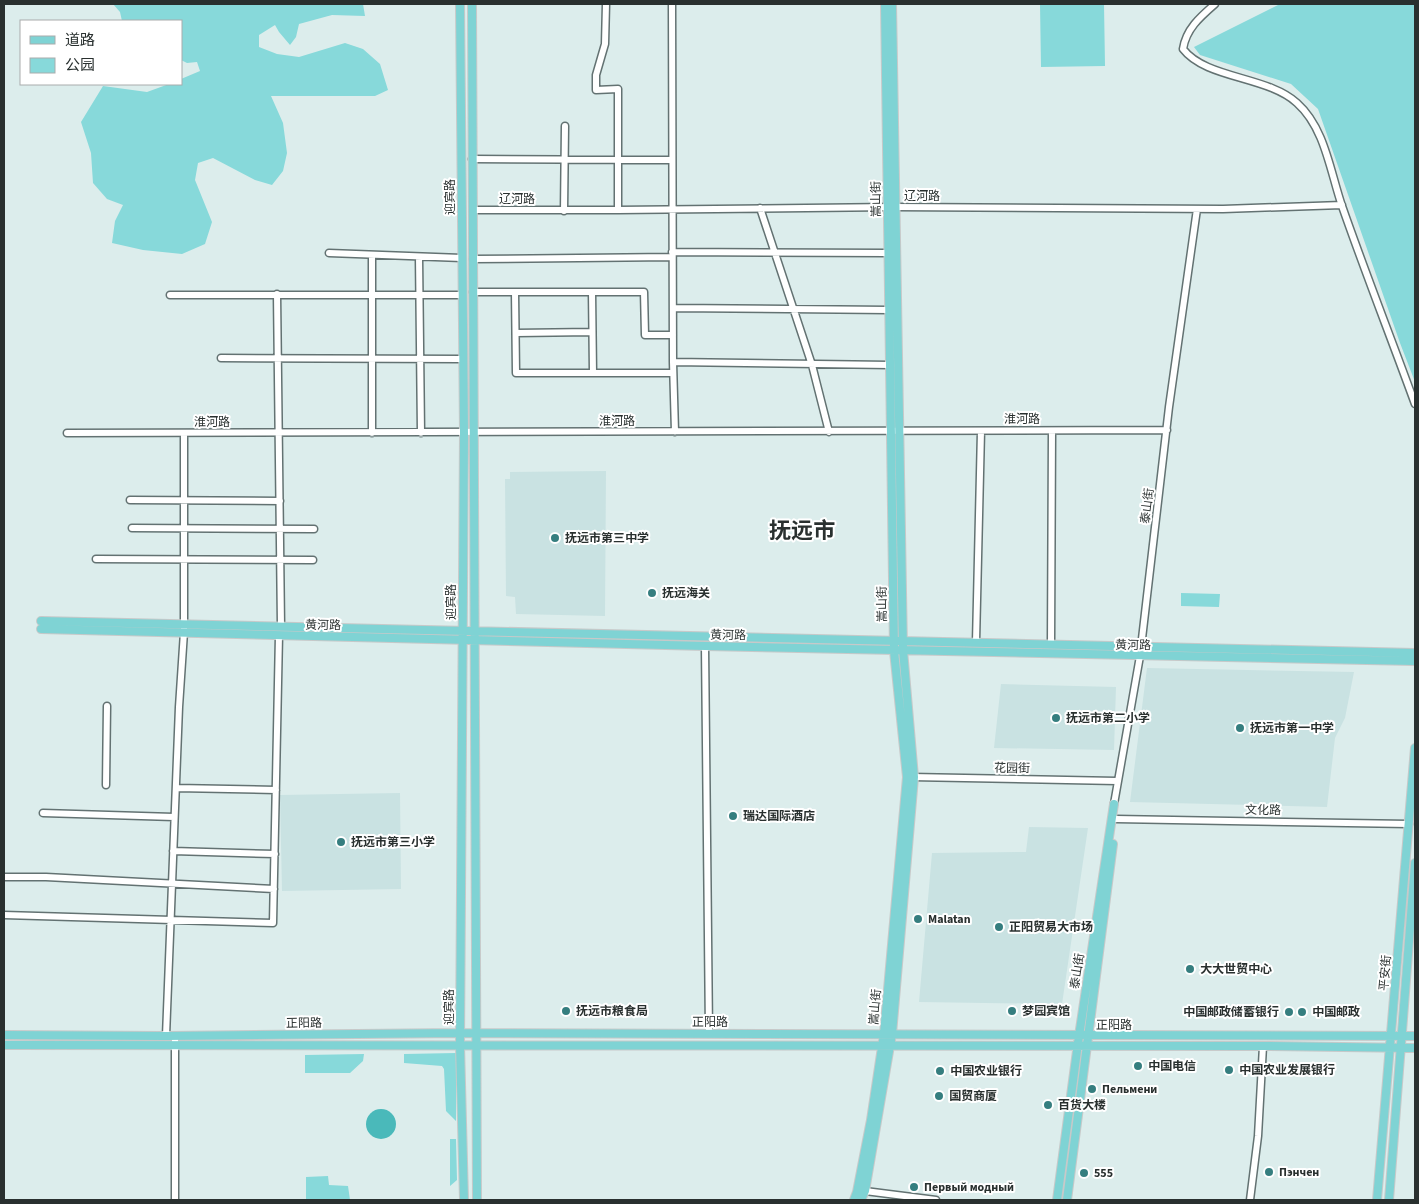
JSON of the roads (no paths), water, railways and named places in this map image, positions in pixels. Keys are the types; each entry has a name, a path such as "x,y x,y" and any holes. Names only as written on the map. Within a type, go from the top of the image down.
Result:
{"main road":[{"name":"迎宾路","path":"460,4 464,433 460,1045 464,1200"},
{"name":"迎宾路","path":"472,4 472,433 475,631 477,1200"},
{"name":"嵩山街","path":"861,1200 865,1191 892,1034 911,777 903,650 895,431 885,4"},
{"name":"嵩山街","path":"854,1200 871,1120 884,1034 911,777 894,650 895,431 890,366 888,253 891,207 892,4"},
{"name":"黄河路","path":"41,625 184,628 281,626 1415,652"},
{"name":"黄河路","path":"184,628 279,635 1415,661"},
{"name":"平安街","path":"1377,1200 1415,748"},
{"name":"泰山街","path":"1067,1200 1116,819 1114,804"},
{"name":"泰山街","path":"1057,1200 1079,1036 1114,804"},
{"name":"平安街","path":"1390,1200 1415,863"},
{"name":"正阳路","path":"4,1035 175,1036 460,1032 1415,1036"},
{"name":"正阳路","path":"4,1045 1263,1046 1415,1048"}],"street":[{"path":"606,4 605,44 596,75 596,90 618,89 618,210"},
{"path":"672,4 672,308 676,432"},
{"path":"1215,4 1196,20 1184,37 1183,49 1200,64 1281,92 1297,102 1311,118 1320,136 1342,205 1415,404"},
{"path":"564,210 565,126"},
{"path":"472,159 672,160"},
{"name":"辽河路","path":"473,210 891,207 1197,209 1342,205"},
{"path":"760,208 812,364 829,432"},
{"name":"泰山街","path":"1114,804 1140,656 1168,430 1170,397 1197,209"},
{"path":"329,253 462,258"},
{"path":"473,259 776,253 888,253"},
{"path":"372,255 372,433"},
{"path":"419,257 420,433"},
{"path":"473,292 644,292 645,335 673,335"},
{"path":"515,292 516,373 673,373"},
{"path":"592,292 593,373"},
{"path":"277,294 281,626"},
{"path":"170,295 462,295"},
{"path":"672,308 889,310"},
{"path":"516,333 592,332"},
{"path":"221,358 462,358"},
{"path":"673,362 890,366"},
{"path":"1051,644 1052,430"},
{"name":"淮河路","path":"67,433 279,434 1168,430"},
{"path":"976,642 981,431"},
{"path":"166,1036 178,707 184,628 184,434"},
{"path":"130,500 280,501"},
{"path":"132,528 314,530"},
{"path":"96,559 313,560"},
{"path":"4,915 273,923 279,635"},
{"path":"705,646 709,1033"},
{"path":"106,785 107,706"},
{"name":"花园街","path":"911,777 1118,781"},
{"path":"176,788 276,790"},
{"path":"43,814 174,817"},
{"name":"文化路","path":"1116,819 1408,824"},
{"path":"173,851 275,854"},
{"path":"4,877 46,877 274,889"},
{"path":"175,1036 175,1200"},
{"path":"1250,1200 1258,1136 1263,1046"},
{"path":"865,1191 936,1200"}],"place":[{"name":"抚远市第三中学","path":"555,538"},
{"name":"抚远海关","path":"652,593"},
{"name":"抚远市第二小学","path":"1056,718"},
{"name":"抚远市第一中学","path":"1240,728"},
{"name":"瑞达国际酒店","path":"733,816"},
{"name":"抚远市第三小学","path":"341,842"},
{"name":"Malatan","path":"918,919"},
{"name":"正阳贸易大市场","path":"999,927"},
{"name":"大大世贸中心","path":"1190,969"},
{"name":"抚远市粮食局","path":"566,1011"},
{"name":"梦园宾馆","path":"1012,1011"},
{"name":"中国邮政储蓄银行","path":"1289,1012"},
{"name":"中国邮政","path":"1302,1012"},
{"name":"中国电信","path":"1138,1066"},
{"name":"中国农业发展银行","path":"1229,1070"},
{"name":"中国农业银行","path":"940,1071"},
{"name":"Пельмени","path":"1092,1089"},
{"name":"国贸商厦","path":"939,1096"},
{"name":"百货大楼","path":"1048,1105"},
{"name":"Пэнчен","path":"1269,1172"},
{"name":"555","path":"1084,1173"},
{"name":"Первый модный","path":"914,1187"}],"district":[{"name":"抚远市","path":"802,530"}]}
